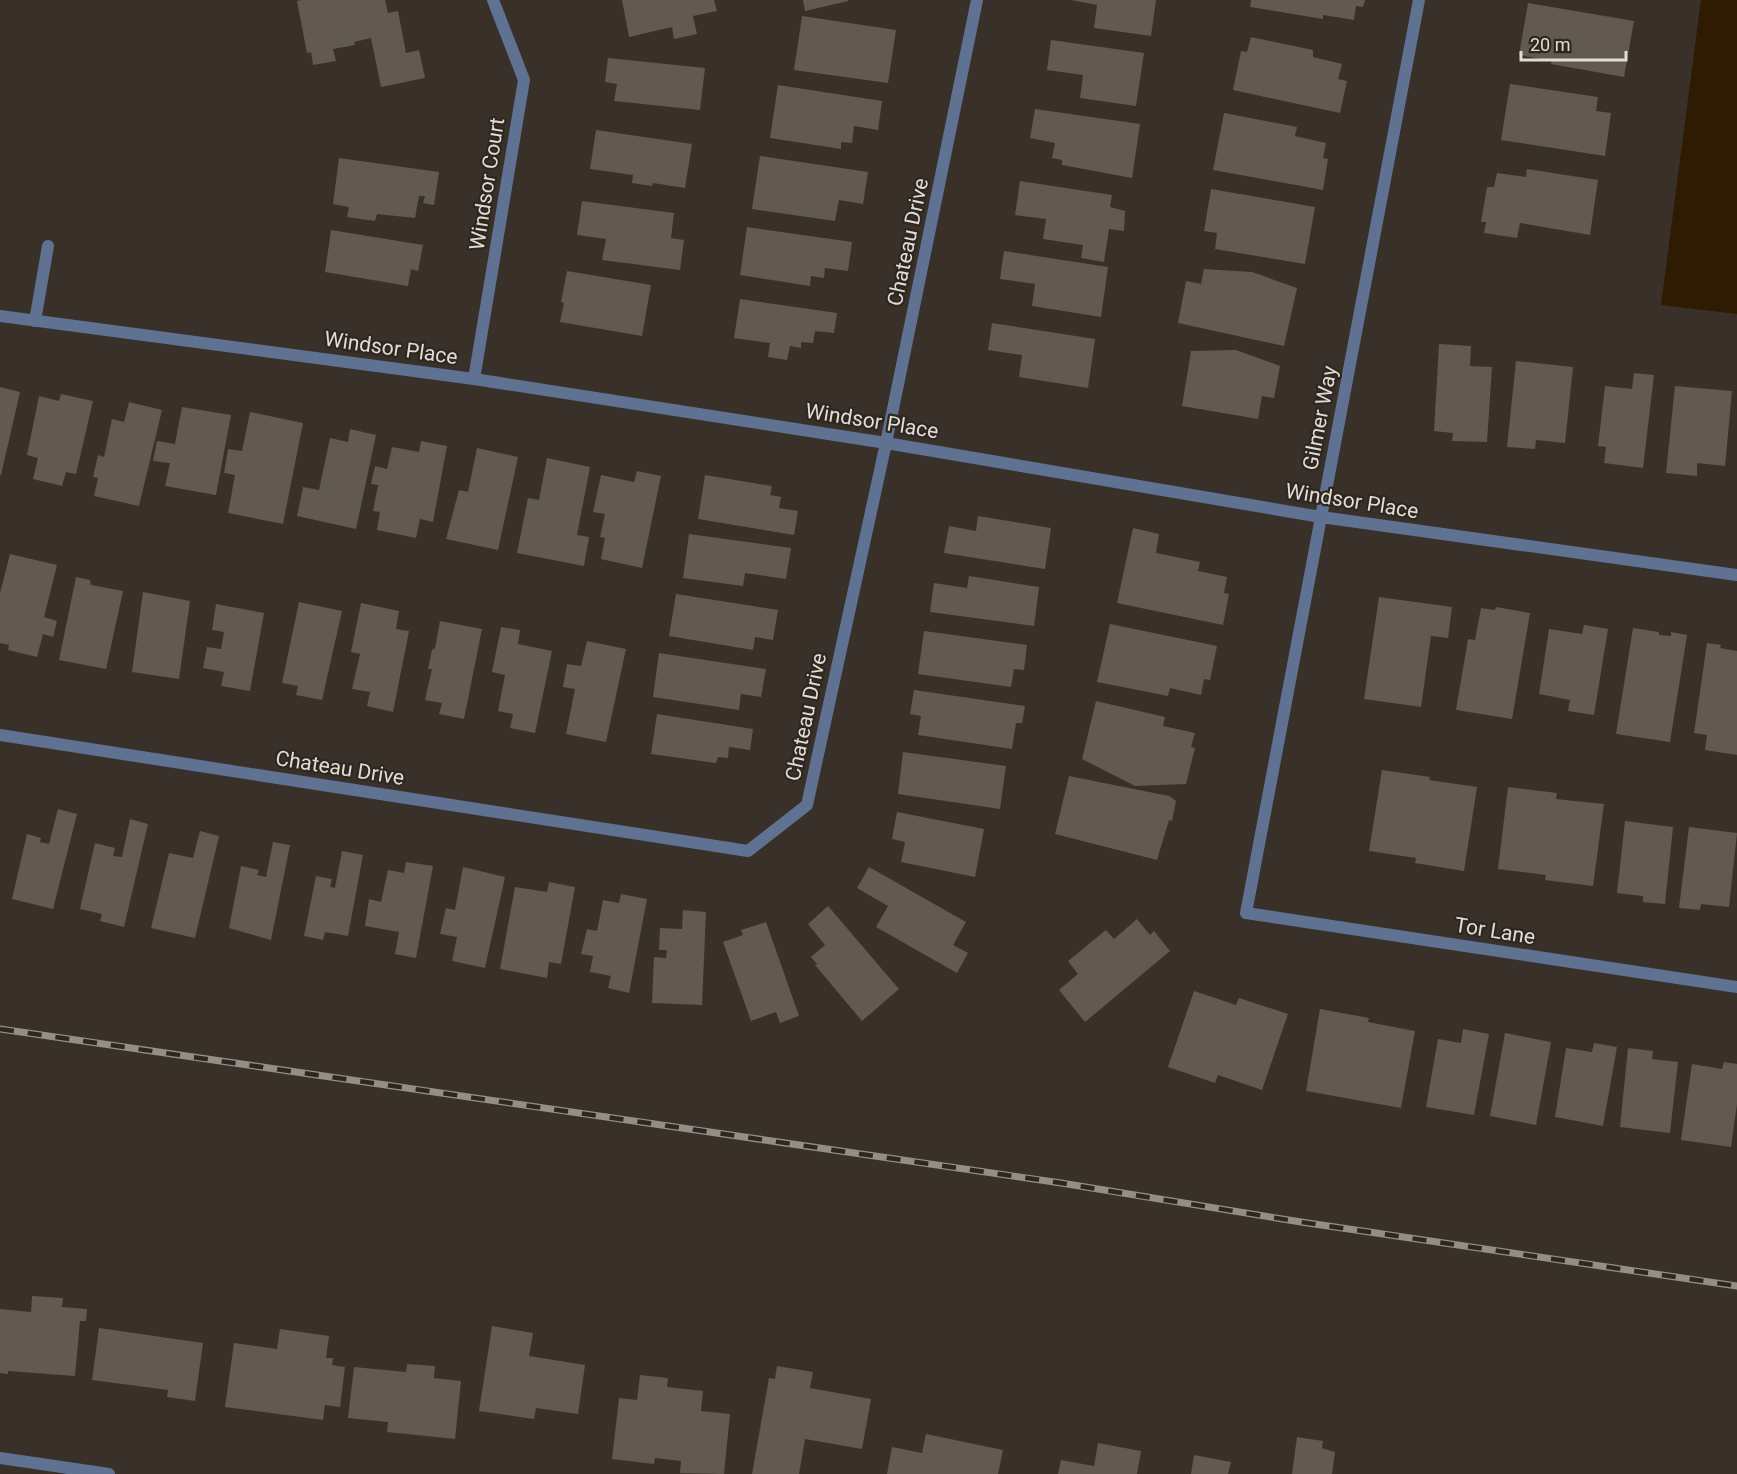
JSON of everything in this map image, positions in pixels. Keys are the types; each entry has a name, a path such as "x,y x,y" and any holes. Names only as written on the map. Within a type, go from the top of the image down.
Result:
{"street":[{"name":"Windsor Court","path":"474,379 524,80 494,0"},
{"name":"Chateau Drive","path":"0,735 748,851 807,805 886,443 977,0"},
{"name":"Gilmer Way","path":"1246,913 1419,0"},
{"path":"35,321 48,246"},
{"name":"Windsor Place","path":"0,316 474,379 886,443 1321,517 1737,575"},
{"name":"Tor Lane","path":"1246,913 1737,987"},
{"path":"0,1458 109,1474"}],"shaded area":[{"path":"1701,0 1737,0 1737,314 1661,305"}],"building":[{"path":"385,0 388,13 398,11 406,53 419,50 425,78 381,87 371,38 354,42 355,45 333,49 336,61 313,65 311,52 307,53 297,1"},
{"path":"622,0 714,0 717,11 693,16 697,34 674,39 672,27 629,37"},
{"path":"803,0 848,0 848,1 805,11"},
{"path":"1071,0 1156,0 1151,36 1094,28 1097,5"},
{"path":"1251,0 1365,0 1363,7 1356,6 1354,20 1323,15 1323,19 1250,7"},
{"path":"1528,3 1634,21 1624,77 1551,64 1552,61 1519,55"},
{"path":"802,16 896,30 888,83 794,70"},
{"path":"1251,37 1313,50 1313,57 1342,64 1338,79 1347,81 1340,113 1233,90 1241,51 1247,52"},
{"path":"1051,40 1144,53 1136,106 1080,98 1083,75 1047,70"},
{"path":"608,58 705,68 700,110 614,101 617,84 605,82"},
{"path":"1510,84 1598,97 1596,111 1611,113 1605,156 1501,140"},
{"path":"778,85 882,101 878,130 854,126 852,143 841,142 841,149 770,138"},
{"path":"1035,109 1140,124 1132,178 1062,165 1062,160 1052,158 1055,143 1030,138"},
{"path":"1224,113 1297,127 1295,136 1326,143 1323,158 1328,159 1323,190 1213,170"},
{"path":"596,130 692,144 685,188 653,183 652,186 632,183 633,175 590,169"},
{"path":"760,156 868,172 863,204 839,200 835,221 752,209"},
{"path":"339,158 439,172 434,205 423,203 425,196 419,196 415,218 377,214 375,221 347,217 349,207 333,204"},
{"path":"1527,169 1598,180 1590,235 1520,223 1517,238 1484,233 1486,222 1481,222 1487,187 1494,187 1497,173 1526,177"},
{"path":"1020,181 1112,195 1110,207 1125,211 1124,231 1109,229 1104,262 1081,258 1083,245 1043,239 1046,219 1015,215"},
{"path":"1211,189 1315,207 1305,264 1215,249 1217,233 1204,231"},
{"path":"582,201 674,213 671,238 684,240 680,270 602,260 606,239 577,235"},
{"path":"747,227 852,242 848,271 825,268 824,278 811,276 810,286 740,275"},
{"path":"331,230 423,245 418,271 411,269 408,286 325,272"},
{"path":"1004,251 1108,267 1101,317 1032,306 1035,284 1000,279"},
{"path":"1204,269 1252,272 1297,288 1284,346 1178,323 1186,281 1201,284"},
{"path":"567,271 651,285 642,336 560,322"},
{"path":"740,299 837,313 834,333 815,331 813,343 801,342 801,348 790,346 787,360 768,357 770,343 734,338"},
{"path":"992,323 1095,339 1088,388 1019,377 1022,355 988,350"},
{"path":"1439,344 1471,346 1470,366 1492,367 1487,442 1452,441 1453,433 1434,431"},
{"path":"1236,350 1280,366 1274,398 1262,396 1258,419 1182,406 1191,351"},
{"path":"1516,361 1573,367 1565,443 1536,440 1535,449 1507,447"},
{"path":"1634,373 1654,375 1643,468 1604,463 1606,447 1598,446 1605,386 1632,389"},
{"path":"1675,386 1732,391 1725,466 1697,463 1697,476 1666,473"},
{"path":"0,387 20,392 1,475 0,475"},
{"path":"61,394 93,401 76,474 66,472 62,486 33,479 38,458 27,455 39,396 59,401"},
{"path":"129,402 162,410 139,506 94,496 98,478 93,477 98,455 104,457 112,419 124,422"},
{"path":"182,407 231,415 216,495 165,486 170,463 153,461 157,441 175,444"},
{"path":"250,412 303,423 283,524 228,513 235,475 224,473 228,449 242,451"},
{"path":"350,429 376,435 356,529 297,516 303,487 319,490 330,438 348,442"},
{"path":"421,441 447,446 433,522 420,519 416,538 377,530 380,512 373,511 378,485 371,484 375,466 387,469 392,447 419,452"},
{"path":"477,448 518,457 498,550 446,539 459,490 468,492"},
{"path":"547,458 590,467 577,535 589,537 584,566 517,553 528,498 539,500"},
{"path":"637,471 661,476 642,568 601,559 605,538 600,537 605,514 593,512 601,475 634,482"},
{"path":"705,475 772,486 770,495 781,497 779,508 798,511 794,535 698,519"},
{"path":"978,516 1051,528 1045,569 944,553 949,526 976,531"},
{"path":"1133,528 1159,534 1156,553 1200,562 1198,571 1227,577 1224,593 1229,594 1223,625 1117,603"},
{"path":"689,534 791,548 786,579 745,573 743,586 683,578"},
{"path":"10,554 57,565 44,617 57,621 53,637 43,634 37,657 8,650 9,645 0,643 0,593"},
{"path":"969,576 1039,587 1034,626 930,612 934,583 967,588"},
{"path":"76,577 90,580 91,585 123,591 106,669 59,660"},
{"path":"143,592 190,601 179,679 132,672"},
{"path":"676,594 778,610 773,640 755,637 753,650 669,636"},
{"path":"1379,597 1452,607 1448,638 1431,636 1421,707 1364,699"},
{"path":"299,602 342,611 322,700 296,695 298,686 282,683"},
{"path":"361,603 399,611 396,629 409,631 393,712 367,706 370,692 352,689 360,654 351,652"},
{"path":"216,604 264,613 250,691 221,686 224,672 203,668 207,647 221,649 224,632 212,630"},
{"path":"1496,607 1530,613 1512,719 1456,710 1468,639 1475,640 1481,608 1495,610"},
{"path":"440,621 482,629 464,719 439,714 442,703 425,700 432,669 428,669"},
{"path":"1110,624 1217,646 1210,680 1204,679 1201,695 1170,688 1168,696 1097,682"},
{"path":"1584,625 1608,629 1594,715 1568,711 1570,700 1539,694 1549,629 1582,634"},
{"path":"501,627 520,630 518,644 552,651 535,733 510,728 513,714 498,711 505,675 492,672"},
{"path":"1633,628 1659,632 1659,635 1671,636 1671,632 1687,635 1670,742 1616,734"},
{"path":"924,631 1027,645 1024,670 1014,669 1011,687 918,674"},
{"path":"587,641 626,649 606,742 566,734 575,689 563,687 567,664 581,666"},
{"path":"1707,643 1737,651 1737,755 1705,750 1707,735 1694,733"},
{"path":"659,653 766,669 761,697 741,694 739,710 653,697"},
{"path":"914,690 1025,706 1022,723 1016,723 1012,749 918,735 921,716 910,714"},
{"path":"1096,701 1165,717 1163,726 1195,733 1191,747 1195,748 1186,784 1135,786 1082,759"},
{"path":"657,714 753,729 750,750 729,747 728,758 718,757 716,763 651,754"},
{"path":"903,752 1006,766 1000,809 898,794"},
{"path":"1382,770 1477,787 1464,871 1415,863 1416,858 1369,851"},
{"path":"1069,776 1169,796 1176,801 1172,821 1169,820 1157,860 1055,834"},
{"path":"1508,787 1557,793 1556,799 1604,804 1593,886 1545,880 1546,875 1498,869"},
{"path":"58,809 77,814 53,909 12,899 27,834 41,838 40,842 49,844"},
{"path":"897,812 984,829 975,877 901,862 905,842 892,839"},
{"path":"130,819 148,824 124,927 100,921 102,914 80,909 95,843 115,848 113,856 122,857"},
{"path":"1625,821 1673,827 1665,904 1643,902 1643,896 1617,893"},
{"path":"1689,827 1737,833 1729,907 1701,904 1700,910 1679,908"},
{"path":"200,831 219,836 195,938 151,928 169,853 193,858"},
{"path":"273,842 290,845 271,940 229,928 241,866 259,870 257,875 266,877"},
{"path":"342,851 363,855 348,936 325,932 323,940 304,936 316,876 332,879 330,887 335,888"},
{"path":"406,862 433,866 416,958 395,954 399,932 365,926 369,899 381,902 388,870 404,873"},
{"path":"463,867 505,877 485,968 452,961 457,937 440,934 446,908 455,910"},
{"path":"869,867 966,922 953,945 968,953 957,973 876,927 888,906 857,888"},
{"path":"549,882 575,887 561,964 549,962 547,978 500,969 515,887 547,892"},
{"path":"621,894 647,899 629,993 608,988 611,976 590,972 593,956 581,954 587,929 597,931 603,900 619,903"},
{"path":"828,906 899,989 862,1021 815,965 817,964 811,957 825,945 808,924"},
{"path":"683,910 706,912 702,1005 652,1003 654,957 666,958 667,950 659,950 660,928 682,929"},
{"path":"1137,919 1150,935 1154,931 1170,951 1085,1022 1059,990 1078,974 1068,961 1106,930 1114,939"},
{"path":"766,922 799,1016 780,1023 776,1012 751,1021 723,942 743,935 741,930"},
{"path":"1194,991 1236,1005 1239,998 1288,1014 1262,1090 1218,1075 1215,1083 1168,1067"},
{"path":"1320,1009 1369,1018 1368,1022 1415,1031 1401,1108 1306,1091"},
{"path":"1463,1029 1489,1034 1474,1115 1426,1107 1438,1039 1461,1043"},
{"path":"1505,1033 1551,1042 1536,1125 1490,1116"},
{"path":"1594,1043 1617,1047 1603,1126 1555,1117 1566,1048 1592,1052"},
{"path":"1628,1048 1653,1051 1652,1059 1678,1062 1670,1133 1620,1127"},
{"path":"1724,1062 1737,1064 1737,1104 1731,1147 1681,1140 1692,1064 1722,1069"},
{"path":"32,1296 63,1298 62,1307 87,1309 86,1321 80,1321 75,1376 8,1371 8,1374 0,1373 0,1309 31,1312"},
{"path":"492,1326 533,1333 529,1356 585,1365 578,1414 536,1408 534,1419 479,1411"},
{"path":"99,1328 203,1343 195,1401 167,1397 168,1390 92,1380"},
{"path":"280,1329 329,1336 326,1358 333,1358 332,1365 345,1367 340,1407 325,1405 323,1420 225,1407 234,1343 277,1349"},
{"path":"407,1364 435,1366 434,1378 461,1381 455,1439 387,1432 388,1422 348,1418 354,1367 406,1372"},
{"path":"777,1366 813,1372 810,1388 871,1399 862,1449 805,1439 799,1474 752,1474 769,1378 775,1379"},
{"path":"640,1375 668,1378 667,1387 703,1391 701,1411 730,1414 724,1474 680,1473 681,1461 655,1458 654,1464 612,1459 619,1398 637,1400"},
{"path":"926,1434 1003,1450 998,1474 887,1474 892,1447 922,1453"},
{"path":"1297,1437 1323,1441 1322,1448 1335,1452 1332,1474 1292,1474"},
{"path":"1098,1443 1141,1451 1137,1474 1058,1474 1061,1460 1094,1466"},
{"path":"1194,1455 1231,1462 1228,1474 1191,1474"}],"railway":[{"path":"0,1029 1061,1183 1301,1222 1737,1286"}]}
